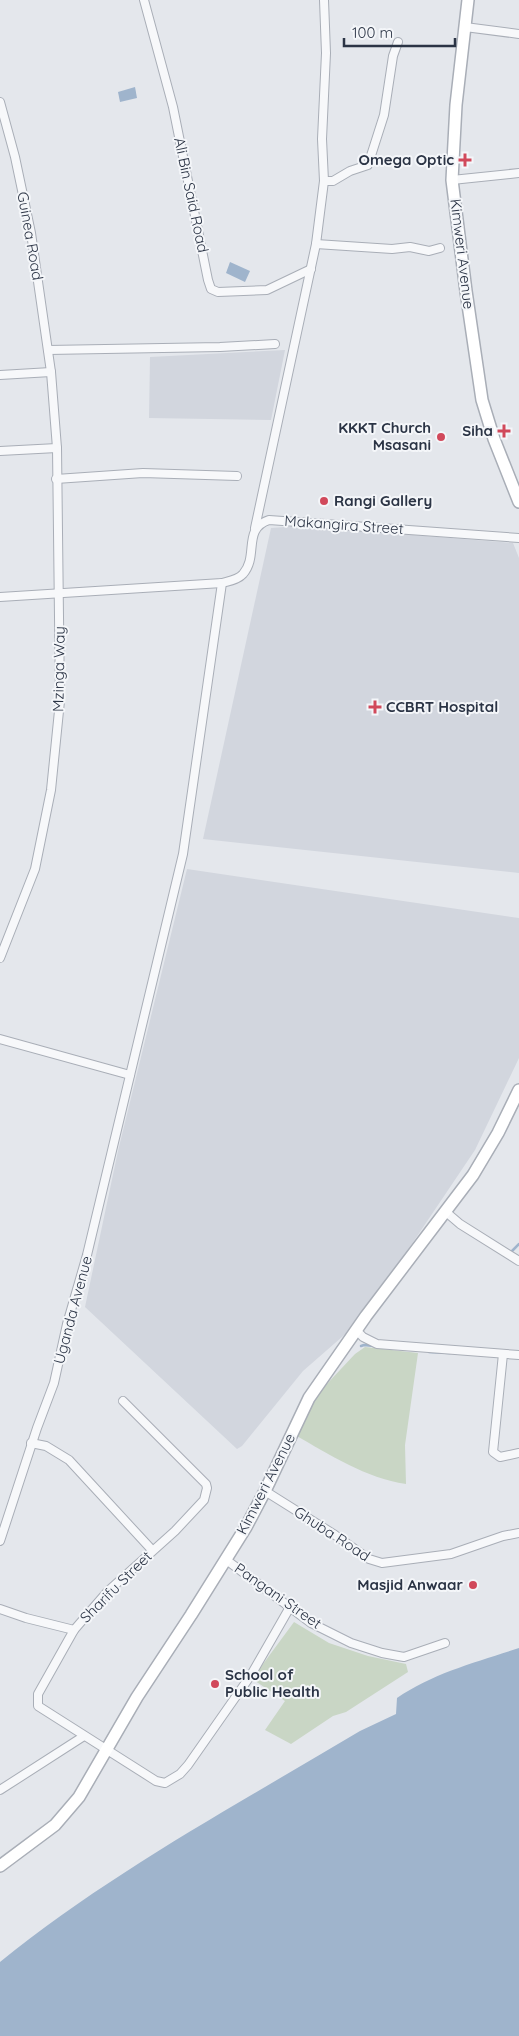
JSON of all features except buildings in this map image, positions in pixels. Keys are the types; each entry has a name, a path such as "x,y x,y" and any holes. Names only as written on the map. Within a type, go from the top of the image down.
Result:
{"street":[{"name":"Ali Bin Said Road","path":"144,0 173,107 211,289 218,292 267,290 311,269"},
{"path":"0,597 222,583 236,579 243,574 250,562 255,528 316,244 324,181 322,139 326,52 324,0"},
{"name":"Kimweri Avenue","path":"468,0 456,105 452,180 482,400 494,439 519,502"},
{"path":"465,27 519,34"},
{"path":"324,181 333,181 350,171 368,165 384,115 393,56 398,42"},
{"name":"Guinea Road","path":"0,102 15,157 31,233 51,372"},
{"path":"452,180 519,173"},
{"path":"316,244 383,249 410,247 429,250 440,248"},
{"path":"48,350 220,347 275,344"},
{"path":"0,375 51,372"},
{"name":"Mzinga Way","path":"0,958 35,870 51,790 60,701 56,448 51,372"},
{"path":"0,451 56,448"},
{"path":"56,479 143,473 237,476"},
{"name":"Makangira Street","path":"255,528 269,520 280,520 519,538"},
{"name":"Uganda Avenue","path":"0,1541 31,1444 54,1383 67,1324 87,1255 182,854 222,583"},
{"path":"0,1039 130,1075"},
{"name":"Kimweri Avenue","path":"0,1866 55,1825 79,1797 105,1749 265,1492 310,1398 487,1153 519,1090"},
{"path":"446,1212 460,1224 518,1258"},
{"path":"357,1331 363,1337 377,1344 519,1355"},
{"path":"503,1354 493,1452 500,1457 519,1453"},
{"name":"Sharifu Street","path":"123,1401 206,1484 204,1500 175,1531 107,1592 74,1630 36,1698 36,1702 41,1710 156,1781 165,1783 180,1774 188,1765 251,1675 290,1607"},
{"path":"31,1444 50,1448 69,1460 152,1550"},
{"name":"Ghuba Road","path":"265,1492 336,1535 370,1559 382,1563 451,1554 519,1532"},
{"name":"Pangani Street","path":"225,1559 311,1623 351,1643 382,1653 404,1657 445,1643"},
{"path":"0,1608 26,1618 74,1630"},
{"path":"0,1790 84,1736"}],"shaded area":[{"path":"285,350 271,420 149,418 150,357"},
{"name":"CCBRT Hospital","path":"300,526 513,543 519,558 519,873 203,839 271,528"},
{"path":"187,869 519,918 519,1058 475,1150 395,1269 366,1316 303,1371 242,1446 237,1449 85,1307 118,1151"}],"green space":[{"path":"365,1347 418,1353 405,1445 406,1484 377,1477 363,1471 335,1458 295,1435 310,1402 355,1354"},
{"path":"294,1622 329,1643 368,1656 406,1664 408,1672 346,1712 333,1716 291,1744 265,1730 285,1701 252,1679"}],"water":[{"path":"135,87 137,98 120,102 118,92"},
{"path":"230,262 250,271 245,282 226,273"},
{"path":"519,1648 519,2036 0,2036 0,1962 42,1929 86,1898 222,1812 360,1731 396,1714 397,1698 411,1689 440,1675"}],"waterway":[{"path":"512,1251 519,1244"},
{"path":"361,1346 374,1346"},
{"path":"429,1352 450,1353"}],"place":[{"name":"Omega Optic","path":"465,160"},
{"name":"Siha","path":"504,431"},
{"name":"KKKT Church Msasani","path":"441,437"},
{"name":"Rangi Gallery","path":"324,501"},
{"name":"CCBRT Hospital","path":"375,707"},
{"name":"Masjid Anwaar","path":"473,1585"},
{"name":"School of Public Health","path":"215,1684"}]}
